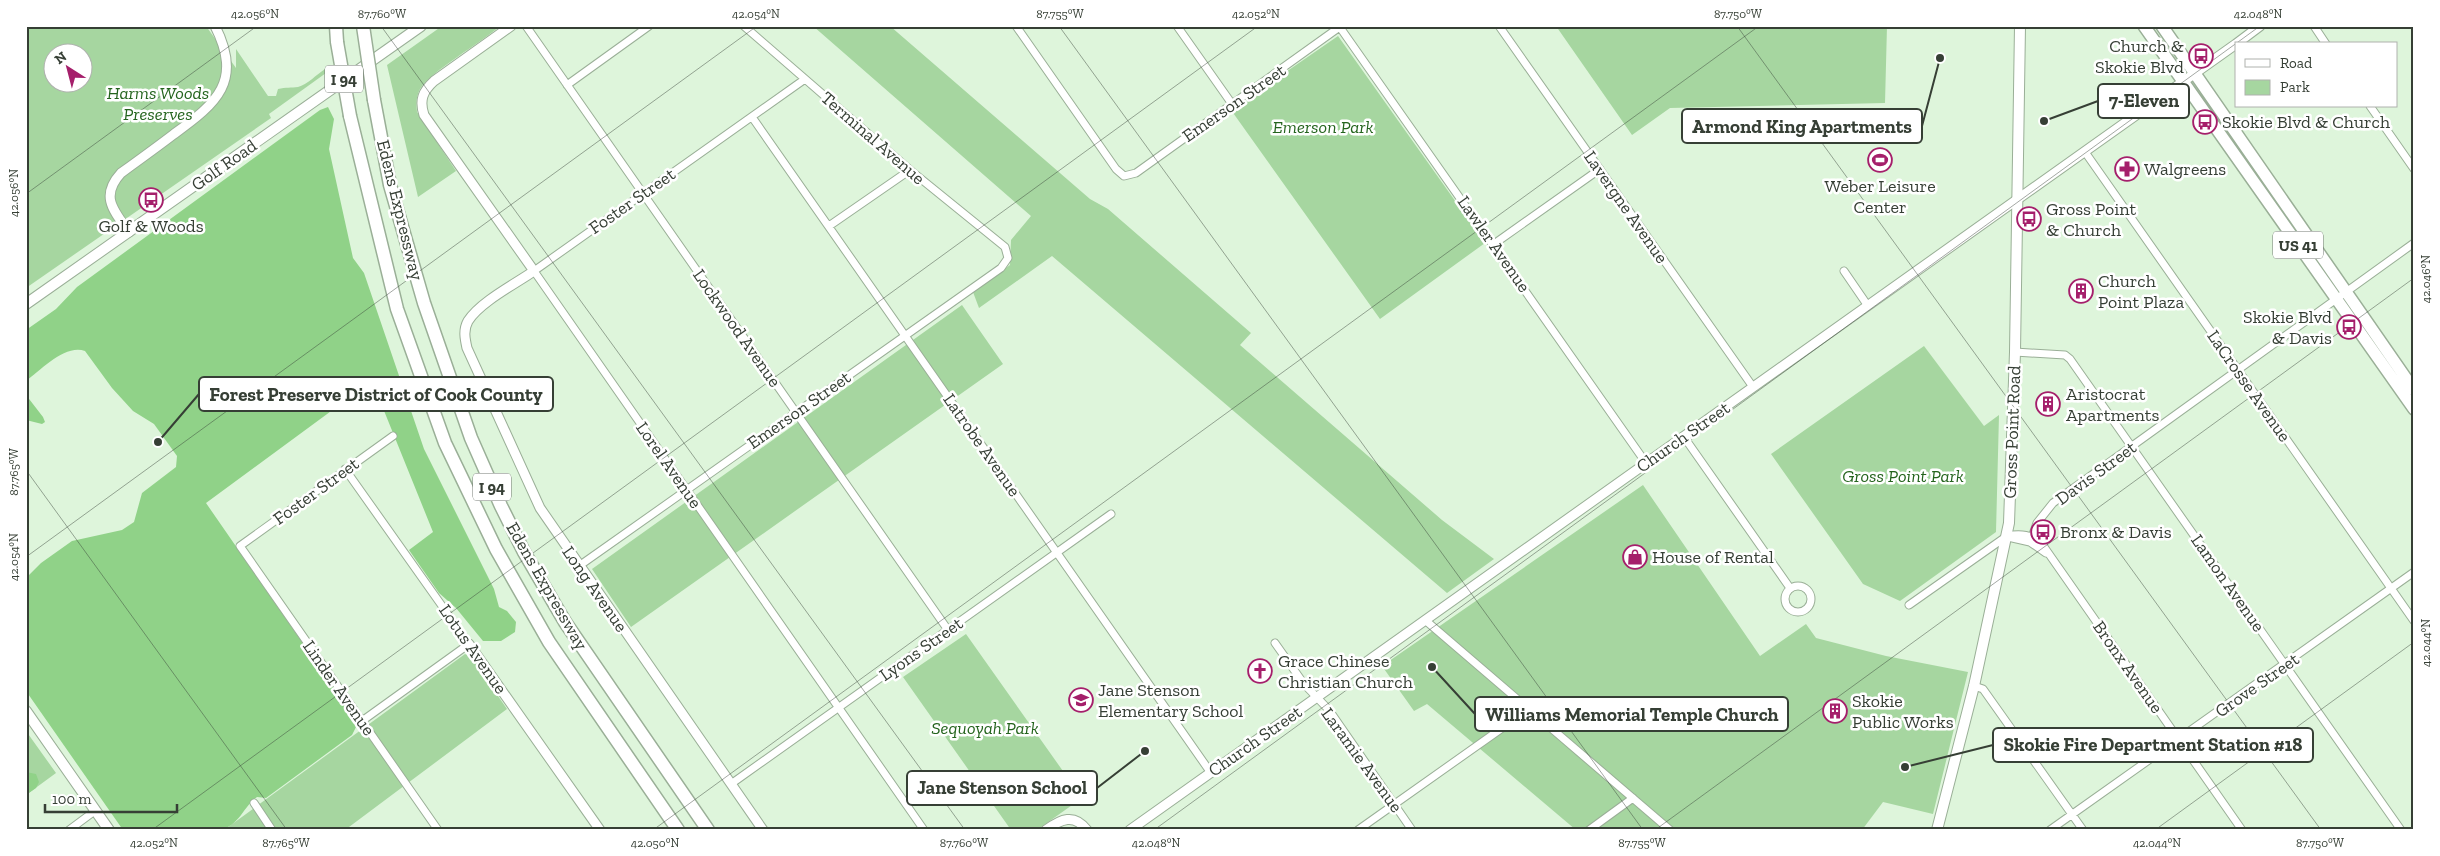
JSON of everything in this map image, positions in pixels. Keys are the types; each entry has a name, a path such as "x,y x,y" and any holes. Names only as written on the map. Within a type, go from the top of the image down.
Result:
{"highway":[{"name":"Edens Expressway","path":"336,26 350,116 397,309 444,443 496,549 549,642 678,830"},
{"name":"Edens Expressway","path":"363,26 374,100 390,185 424,303 472,438 501,506 524,552 565,622 708,830"}],"main road":[{"name":"Golf Road","path":"26,304 421,26"},
{"name":"Gross Point Road","path":"1937,830 1974,686 2007,536 2015,352 2020,26"},
{"name":"US 41","path":"2144,26 2183,82 2341,296 2414,390"},
{"name":"US 41","path":"2162,26 2414,408"},
{"path":"26,711 110,830"}],"street":[{"path":"129,232 113,206 109,194 111,184 121,173 213,104 223,84 226,62 223,44 215,26"},
{"name":"Lorel Avenue","path":"511,26 426,88 422,97 424,114 924,830"},
{"name":"Lockwood Avenue","path":"526,26 948,630"},
{"path":"567,85 649,26"},
{"name":"Terminal Avenue","path":"744,26 910,170 1005,247"},
{"name":"Emerson Street","path":"1016,26 1116,170 1124,176 1136,173 1340,27"},
{"path":"1177,26 1232,104"},
{"name":"Lavergne Avenue","path":"1499,26 1753,387"},
{"name":"Church Street","path":"2239,42 2260,26"},
{"path":"2314,26 2325,42"},
{"name":"Lawler Avenue","path":"1340,27 1646,463"},
{"name":"Church Street","path":"1130,830 2235,45"},
{"name":"Foster Street","path":"465,329 468,322 480,309 805,78"},
{"path":"2371,108 2414,169"},
{"name":"Latrobe Avenue","path":"752,117 1211,773"},
{"name":"LaCrosse Avenue","path":"2085,152 2414,621"},
{"path":"829,226 910,170"},
{"path":"1494,244 1600,170"},
{"name":"Davis Street","path":"2032,537 2037,522 2049,508 2414,243"},
{"name":"Emerson Street","path":"579,566 1001,268 1008,258 1005,247"},
{"path":"1844,271 1868,306"},
{"name":"Long Avenue","path":"465,329 467,348 477,374 540,508 762,830"},
{"name":"Lamon Avenue","path":"2015,352 2065,355 2070,359 2401,830"},
{"name":"Foster Street","path":"240,546 393,436"},
{"path":"1684,437 1790,588"},
{"name":"Lotus Avenue","path":"345,469 600,830"},
{"name":"Lyons Street","path":"731,784 1112,514"},
{"path":"1909,605 2007,536 2020,533 2032,537"},
{"name":"Bronx Avenue","path":"2007,536 2030,542 2048,555"},
{"name":"Bronx Avenue","path":"2032,537 2042,544 2242,830"},
{"name":"Linder Avenue","path":"240,546 438,830"},
{"name":"Grove Street","path":"2050,830 2414,572"},
{"path":"1425,620 1670,830"},
{"name":"Laramie Avenue","path":"1275,643 1304,684 1329,710 1412,830"},
{"path":"362,721 469,644"},
{"path":"1974,686 1983,688 2083,830"},
{"path":"1358,830 1529,709"},
{"path":"1589,830 1633,798"},
{"path":"254,803 272,830"},
{"path":"69,830 96,810"},
{"path":"1046,830 1057,821 1066,819 1079,821 1087,830"}],"green space":[{"name":"Harms Woods Preserves","path":"26,26 206,26 236,68 236,49 268,96 276,96 278,89 301,86 325,69 326,73 269,114 271,118 26,288"},
{"path":"442,26 500,26 434,74 420,89 417,100 417,112 456,171 418,197 387,65"},
{"path":"813,26 890,26 1090,199 1108,209 1251,333 1240,345 1442,520 1494,559 1447,593 1052,256 979,308 973,292 1010,265 1011,240 1031,216"},
{"path":"1556,26 1887,26 1885,103 1670,108 1632,135"},
{"name":"Emerson Park","path":"1338,36 1485,243 1380,319 1231,110"},
{"path":"328,107 334,119 329,149 353,258 364,273 424,449 494,589 499,607 507,611 516,622 515,632 501,641 483,641 456,608 439,593 409,550 433,532 372,381 206,503 358,723 352,735 266,798 257,797 230,826 224,829 192,831 123,830 26,691 26,578 41,563 72,541 122,530 134,522 142,493 176,467 177,456 154,424 133,411 112,388 85,351 69,351 61,355 26,381 26,330 56,309 77,287 320,110"},
{"path":"962,305 1003,364 631,627 592,569"},
{"name":"Gross Point Park","path":"1924,346 1984,426 1999,415 1996,532 1900,601 1863,584 1771,454"},
{"path":"26,395 43,417 45,422 42,424 26,420"},
{"path":"1643,485 1760,656 1806,624 1816,638 1886,656 1968,672 1933,814 1883,802 1862,830 1576,830 1427,704 1414,711 1382,666"},
{"name":"Sequoyah Park","path":"966,634 1082,798 1037,830 1011,830 903,677"},
{"path":"465,654 471,657 507,709 345,830 224,830"},
{"path":"26,731 56,773 26,795"},
{"path":"26,772 36,774 39,782 36,788 26,795"}],"place":[{"name":"Church & Skokie Blvd","path":"2201,56"},
{"name":"Armond King Apartments","path":"1940,58"},
{"name":"7-Eleven","path":"2044,121"},
{"name":"Skokie Blvd & Church","path":"2205,122"},
{"name":"Weber Leisure Center","path":"1880,160"},
{"name":"Walgreens","path":"2127,169"},
{"name":"Golf & Woods","path":"151,200"},
{"name":"Gross Point & Church","path":"2029,219"},
{"name":"Church Point Plaza","path":"2081,291"},
{"name":"Skokie Blvd & Davis","path":"2349,327"},
{"name":"Aristocrat Apartments","path":"2048,404"},
{"name":"Forest Preserve District of Cook County","path":"158,442"},
{"name":"Bronx & Davis","path":"2043,532"},
{"name":"House of Rental","path":"1635,557"},
{"name":"Williams Memorial Temple Church","path":"1432,667"},
{"name":"Grace Chinese Christian Church","path":"1260,671"},
{"name":"Jane Stenson Elementary School","path":"1081,700"},
{"name":"Skokie Public Works","path":"1835,711"},
{"name":"Jane Stenson School","path":"1145,751"},
{"name":"Skokie Fire Department Station #18","path":"1905,767"}]}
